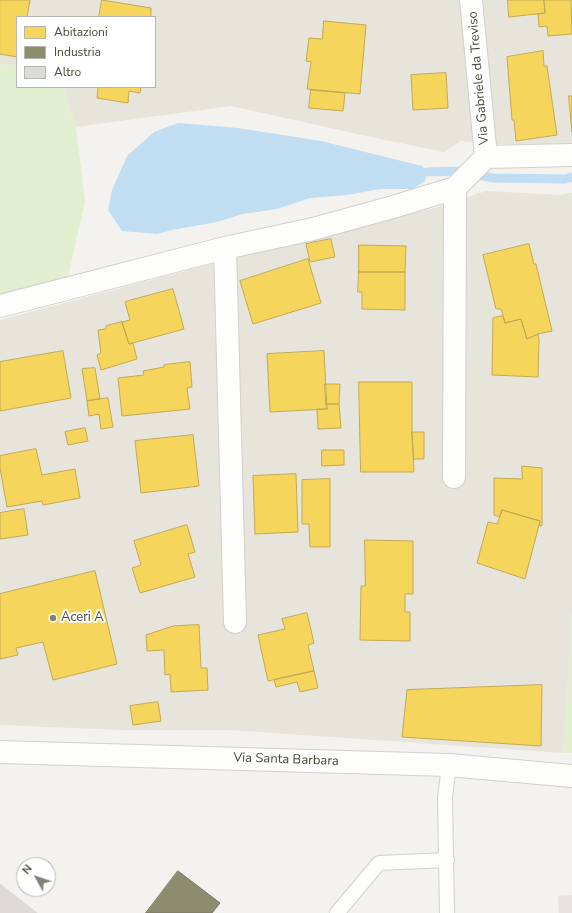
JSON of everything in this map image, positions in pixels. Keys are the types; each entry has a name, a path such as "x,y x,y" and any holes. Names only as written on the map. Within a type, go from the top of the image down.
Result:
{"street":[{"name":"Via Gabriele da Treviso","path":"471,0 482,160"},
{"path":"0,306 225,248 313,228 393,207 458,185 482,160 572,156"},
{"path":"454,477 458,185"},
{"path":"225,248 236,622"},
{"name":"Via Santa Barbara","path":"0,752 449,765 572,776"}],"lane":[{"path":"447,913 445,798 449,765"},
{"path":"337,913 379,863 447,860"}],"shaded area":[{"path":"0,0 572,0 572,144 494,144 461,141 444,152 231,106 76,127 64,88 156,88 156,16 16,16 16,66 0,64"},
{"path":"486,191 560,195 572,193 572,614 563,753 230,730 121,730 0,725 0,320 211,264 438,207"},
{"path":"572,895 572,913 559,913 558,896"}],"green space":[{"path":"0,64 16,66 16,88 64,88 76,127 85,201 68,277 0,295"},
{"path":"571,614 572,753 563,753"}],"water":[{"path":"178,123 238,128 321,141 422,166 427,172 425,181 412,189 380,189 347,195 310,198 277,209 243,214 217,222 157,234 122,231 108,210 112,190 127,156 154,132"}],"building: Abitazioni":[{"path":"0,0 30,0 27,16 16,16 16,57 0,54"},
{"path":"102,0 151,8 151,16 99,16"},
{"path":"508,0 544,0 545,13 509,17"},
{"path":"544,0 571,0 572,34 548,36 547,26 539,27 538,14 545,13"},
{"path":"324,21 366,25 360,94 307,89 311,62 306,61 309,38 322,39"},
{"path":"543,51 544,66 547,66 557,135 516,141 514,120 512,120 507,57"},
{"path":"446,73 448,108 413,110 411,75"},
{"path":"98,88 141,88 140,93 129,91 128,103 97,98"},
{"path":"311,90 345,93 343,111 309,108"},
{"path":"569,96 572,96 572,132"},
{"path":"331,239 335,257 310,262 306,244"},
{"path":"529,244 534,264 536,264 552,331 538,334 527,339 521,319 505,323 501,309 496,309 483,255"},
{"path":"359,245 406,246 405,272 359,272"},
{"path":"308,259 321,303 253,324 240,281"},
{"path":"359,272 405,272 405,310 362,309 362,292 358,292"},
{"path":"173,289 184,329 129,344 122,322 130,320 125,302"},
{"path":"503,316 505,323 521,319 527,339 538,334 538,377 492,375 493,318"},
{"path":"122,322 129,344 133,343 137,359 101,370 97,355 101,353 98,330 106,329 106,326"},
{"path":"63,351 71,398 0,411 0,362"},
{"path":"324,351 327,409 270,412 267,354"},
{"path":"190,362 192,387 187,388 190,409 122,416 118,378 144,375 143,371 164,367 164,365"},
{"path":"95,368 100,399 87,401 82,369"},
{"path":"359,382 412,382 414,472 361,472"},
{"path":"325,384 340,384 339,404 326,404"},
{"path":"108,398 113,427 101,429 99,414 89,416 87,401"},
{"path":"326,404 339,404 341,428 318,429 317,409 327,409"},
{"path":"85,428 88,441 68,445 65,432"},
{"path":"412,432 424,432 424,459 414,459"},
{"path":"193,435 199,486 141,493 135,441"},
{"path":"36,449 42,475 75,469 80,498 43,505 42,501 7,507 0,468 0,456"},
{"path":"322,450 344,450 344,465 322,466"},
{"path":"522,466 542,468 542,526 539,525 540,521 502,510 500,517 494,515 494,478 522,479"},
{"path":"296,474 298,532 255,534 253,476"},
{"path":"330,479 330,547 310,547 309,524 302,524 302,480"},
{"path":"24,509 28,535 0,539 0,513"},
{"path":"502,510 540,521 525,579 477,563 488,522 497,524"},
{"path":"187,525 195,552 188,554 195,577 140,593 132,568 141,565 134,541"},
{"path":"365,540 413,541 413,594 405,594 405,612 410,612 410,641 360,640 361,586 365,586"},
{"name":"Aceri A","path":"95,571 117,664 53,680 43,642 16,648 18,655 0,659 0,594"},
{"path":"307,613 314,643 308,645 314,671 268,681 258,635 285,629 282,619"},
{"path":"199,625 201,668 207,668 208,690 171,692 170,674 165,675 164,650 147,651 146,635 173,626"},
{"path":"314,671 318,688 300,692 297,682 276,687 274,680"},
{"path":"542,685 541,746 402,737 407,690"},
{"path":"158,702 161,721 133,725 130,706"}],"building: Industria":[{"path":"178,871 220,903 212,913 146,913"}],"building: Altro":[{"path":"0,884 37,913 0,913"}],"waterway":[{"path":"427,172 459,171 493,178 565,179 572,177"}],"place":[{"name":"Aceri A","path":"53,618"}]}
